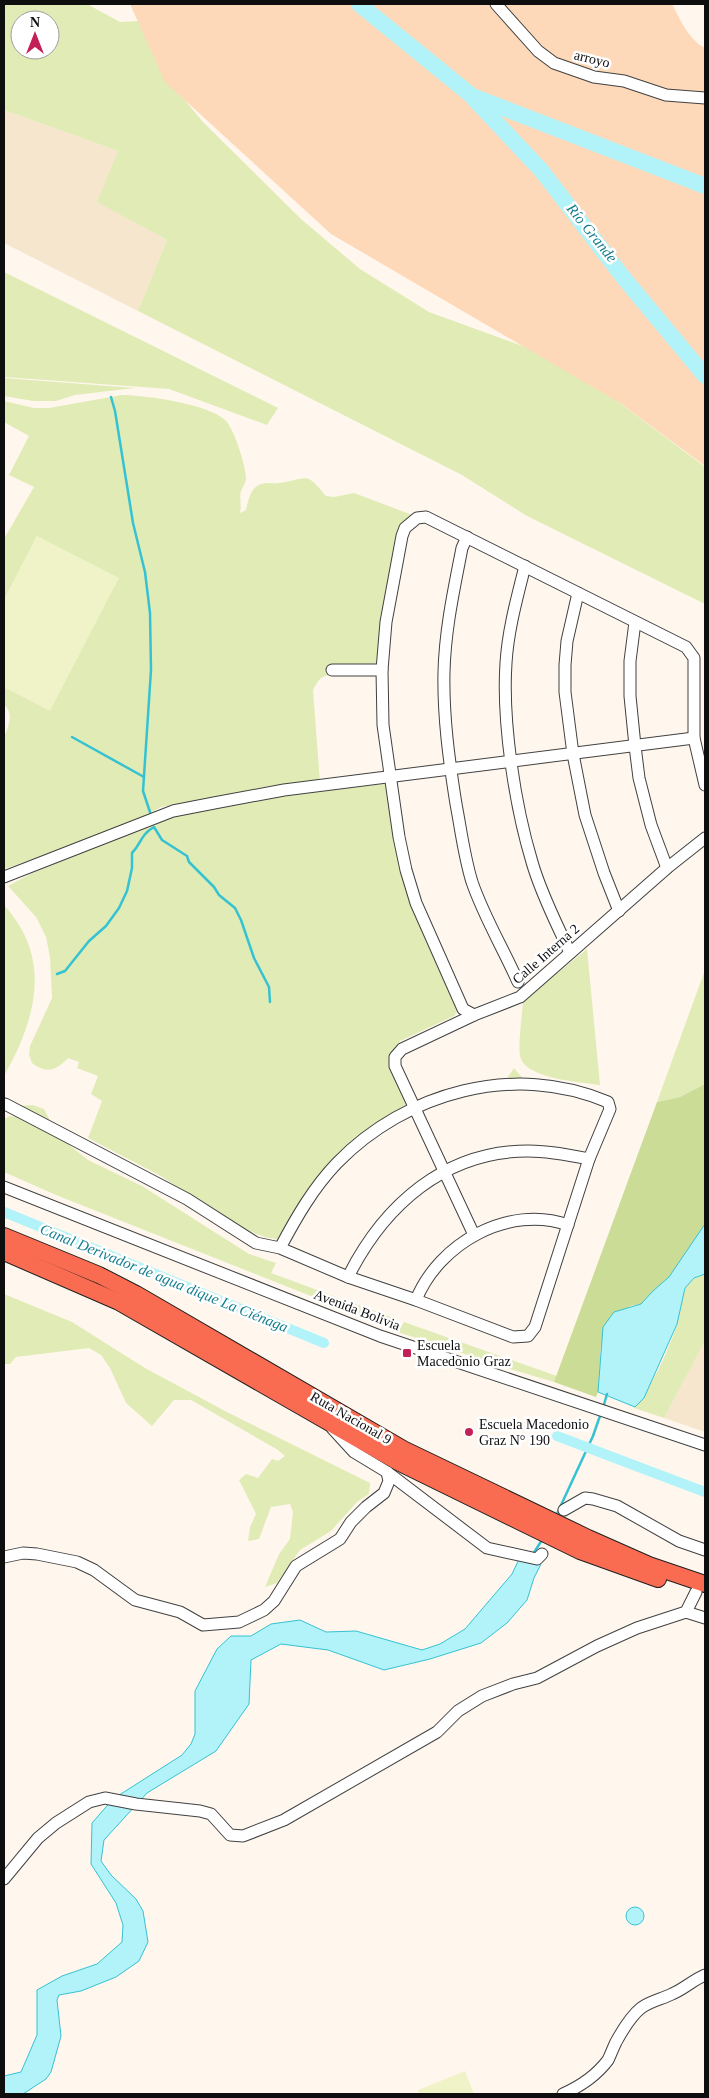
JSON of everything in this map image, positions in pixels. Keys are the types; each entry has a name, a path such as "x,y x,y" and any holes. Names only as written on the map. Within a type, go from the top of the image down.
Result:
{"highway":[{"name":"Ruta Nacional 9","path":"4,1236 99,1276 136,1294 404,1449 522,1514 584,1545 649,1565 702,1590"},
{"name":"Ruta Nacional 9","path":"4,1252 119,1302 398,1462 522,1514"}],"street":[{"name":"arroyo","path":"496,4 538,51 554,63 594,77 624,81 666,95 705,98"},
{"path":"474,1015 463,1009 416,903 399,837 382,724 382,670 389,604 400,544 406,528 417,518 426,517 686,647 694,658 694,738 705,785"},
{"path":"467,537 462,548 455,582 448,625 444,671 445,720 450,769 472,881 484,915 518,982"},
{"path":"525,566 510,629 506,663 505,698 511,762 532,863 570,953"},
{"path":"578,593 567,641 565,692 573,754 584,815 619,911"},
{"path":"635,622 630,661 630,696 639,778 651,825 667,868"},
{"path":"332,670 382,670"},
{"path":"4,877 173,811 284,790 694,738"},
{"name":"Calle Interna 2","path":"414,1108 395,1066 395,1057 402,1049 474,1015 520,997 667,868 705,838"},
{"path":"5,1104 187,1199 256,1243 280,1248 348,1276 514,1337 528,1336 535,1327 589,1159 610,1108 608,1102 588,1095 540,1084 492,1086 451,1094 414,1108 376,1129 336,1164 306,1202 280,1248"},
{"path":"414,1108 474,1235"},
{"path":"348,1276 364,1246 387,1216 406,1197 444,1172 478,1159 515,1152 547,1152 589,1159"},
{"name":"Avenida Bolivia","path":"4,1187 380,1336 705,1445"},
{"path":"416,1300 428,1278 440,1263 474,1235 493,1227 517,1221 545,1220 568,1225"},
{"path":"326,1421 354,1452 387,1472 487,1548 537,1559 542,1554"},
{"path":"4,1556 22,1553 36,1554 77,1562 94,1570 135,1600 180,1612 203,1626 239,1622 264,1610 274,1601 296,1566 340,1539 351,1522 384,1493 389,1481 387,1472"},
{"path":"564,1510 585,1498 593,1499 617,1506 680,1541 705,1550"},
{"path":"686,1612 702,1590"},
{"path":"4,1879 38,1838 56,1823 89,1802 105,1798 211,1814 230,1835 243,1836 284,1820 298,1810 402,1753 437,1732 458,1711 482,1696 513,1684 537,1678 636,1628 686,1612 705,1618"},
{"path":"563,2094 584,2084 596,2074 609,2058 616,2042 641,2008 659,1998 672,1994 695,1979 705,1975"}],"shaded area":[{"path":"4,110 118,151 98,202 167,240 138,311 4,243"},
{"path":"705,1341 705,1432 664,1418"}],"green space":[{"path":"4,4 87,4 120,22 139,21 171,78 188,104 203,122 301,219 360,269 429,312 564,361 705,467 705,604 527,516 462,475 138,311 167,240 97,202 118,151 4,110"},
{"path":"4,272 278,408 267,425 169,389 4,377"},
{"path":"4,378 135,388 75,395 56,401 33,401 4,396"},
{"path":"122,395 191,405 217,414 225,420 235,438 246,477 240,493 240,513 246,510 254,488 262,484 306,478 314,482 326,496 334,497 354,493 415,516 383,608 376,676 347,673 331,674 320,679 313,690 320,783 161,807 141,818 63,849 4,869 4,737 10,716 4,704 4,687 50,710 37,536 4,600 4,539 34,487 9,475 29,436 4,422 4,401 34,408 49,408"},
{"path":"37,536 119,578 50,711 4,687 4,600"},
{"path":"385,784 397,853 413,908 431,952 459,1009 454,1016 400,1041 390,1066 406,1104 362,1135 281,1240 265,1237 241,1228 159,1175 88,1138 102,1101 91,1094 98,1076 77,1068 79,1062 68,1058 51,1070 42,1069 32,1063 29,1055 30,1046 52,998 50,957 46,937 36,917 8,886 32,873 176,815 281,795"},
{"path":"4,905 19,926 29,946 34,968 34,989 31,1011 24,1033 4,1076"},
{"path":"587,949 600,1085 567,1081 542,1074 524,1064 520,1056 523,1003"},
{"path":"705,970 705,1084 680,1097 657,1102"},
{"path":"514,1068 524,1080 505,1081"},
{"path":"705,1084 705,1224 669,1277 641,1304 630,1306 601,1343 598,1392 596,1397 554,1382 657,1102 680,1097"},
{"path":"33,1105 44,1109 52,1124 15,1106"},
{"path":"10,1116 18,1117 59,1137 88,1160 142,1186 249,1254 276,1263 271,1273 391,1317 399,1323 394,1329 56,1195 4,1172 4,1119"},
{"path":"705,1274 705,1341 664,1418 634,1408 653,1379 669,1347 677,1325 684,1290 690,1282"},
{"path":"4,1294 72,1322 145,1368 225,1411 370,1483 369,1494 357,1502 331,1531 300,1550 277,1583 265,1587 279,1554 290,1539 293,1512 290,1504 271,1507 259,1539 248,1541 250,1527 256,1514 239,1480 246,1474 258,1478 272,1459 278,1461 285,1456 278,1450 191,1400 174,1400 152,1426 126,1403 110,1368 101,1355 89,1348 16,1357 10,1364 4,1364"},
{"path":"404,1322 557,1376 554,1382 398,1332"},
{"path":"465,2071 474,2094 419,2094 418,2090"}],"sand":[{"path":"130,4 672,4 690,35 705,48 705,466 620,403 331,234 165,82"}],"water":[{"path":"705,1224 705,1274 694,1278 685,1288 677,1324 644,1398 635,1407 598,1392 603,1327 614,1312 641,1304 669,1277"},
{"path":"520,1557 541,1564 527,1600 507,1623 481,1643 430,1659 384,1670 328,1650 281,1644 251,1660 249,1704 216,1751 147,1793 104,1840 101,1861 111,1875 136,1899 143,1911 148,1942 139,1961 116,1977 81,1991 59,1995 57,2000 61,2036 51,2072 46,2079 23,2094 4,2094 4,2076 21,2072 37,2035 37,1990 62,1976 97,1964 122,1942 123,1925 116,1903 91,1864 92,1823 113,1799 182,1755 191,1744 195,1734 195,1691 217,1649 231,1636 251,1636 271,1624 300,1620 326,1632 356,1631 422,1650 440,1644 465,1629 512,1574"},
{"path":"635,1907 641,1910 644,1916 641,1922 635,1925 629,1922 626,1916 629,1910"}],"waterway":[{"name":"Río Grande","path":"359,4 472,96 705,186"},
{"name":"Río Grande","path":"475,100 541,170 623,277 705,376"},
{"path":"111,397 115,411 133,523 145,572 150,613 151,670 143,791 150,812"},
{"path":"72,737 144,777"},
{"path":"57,974 65,971 89,941 106,926 119,908 127,891 132,868 132,853 146,833 154,827 162,840 187,856 189,862 214,887 219,895 235,908 254,958 269,987 270,1002"},
{"name":"Canal Derivador de agua dique La Ciénaga","path":"4,1212 324,1343"},
{"path":"603,1408 607,1394"},
{"path":"556,1516 593,1436 601,1413"},
{"name":"Canal Derivador de agua dique La Ciénaga","path":"557,1436 673,1480"},
{"name":"Canal Derivador de agua dique La Ciénaga","path":"673,1480 705,1492"},
{"path":"533,1554 542,1540"}],"place":[{"name":"Escuela Macedonio Graz","path":"407,1353"},
{"name":"Escuela Macedonio Graz N° 190","path":"469,1432"}]}
